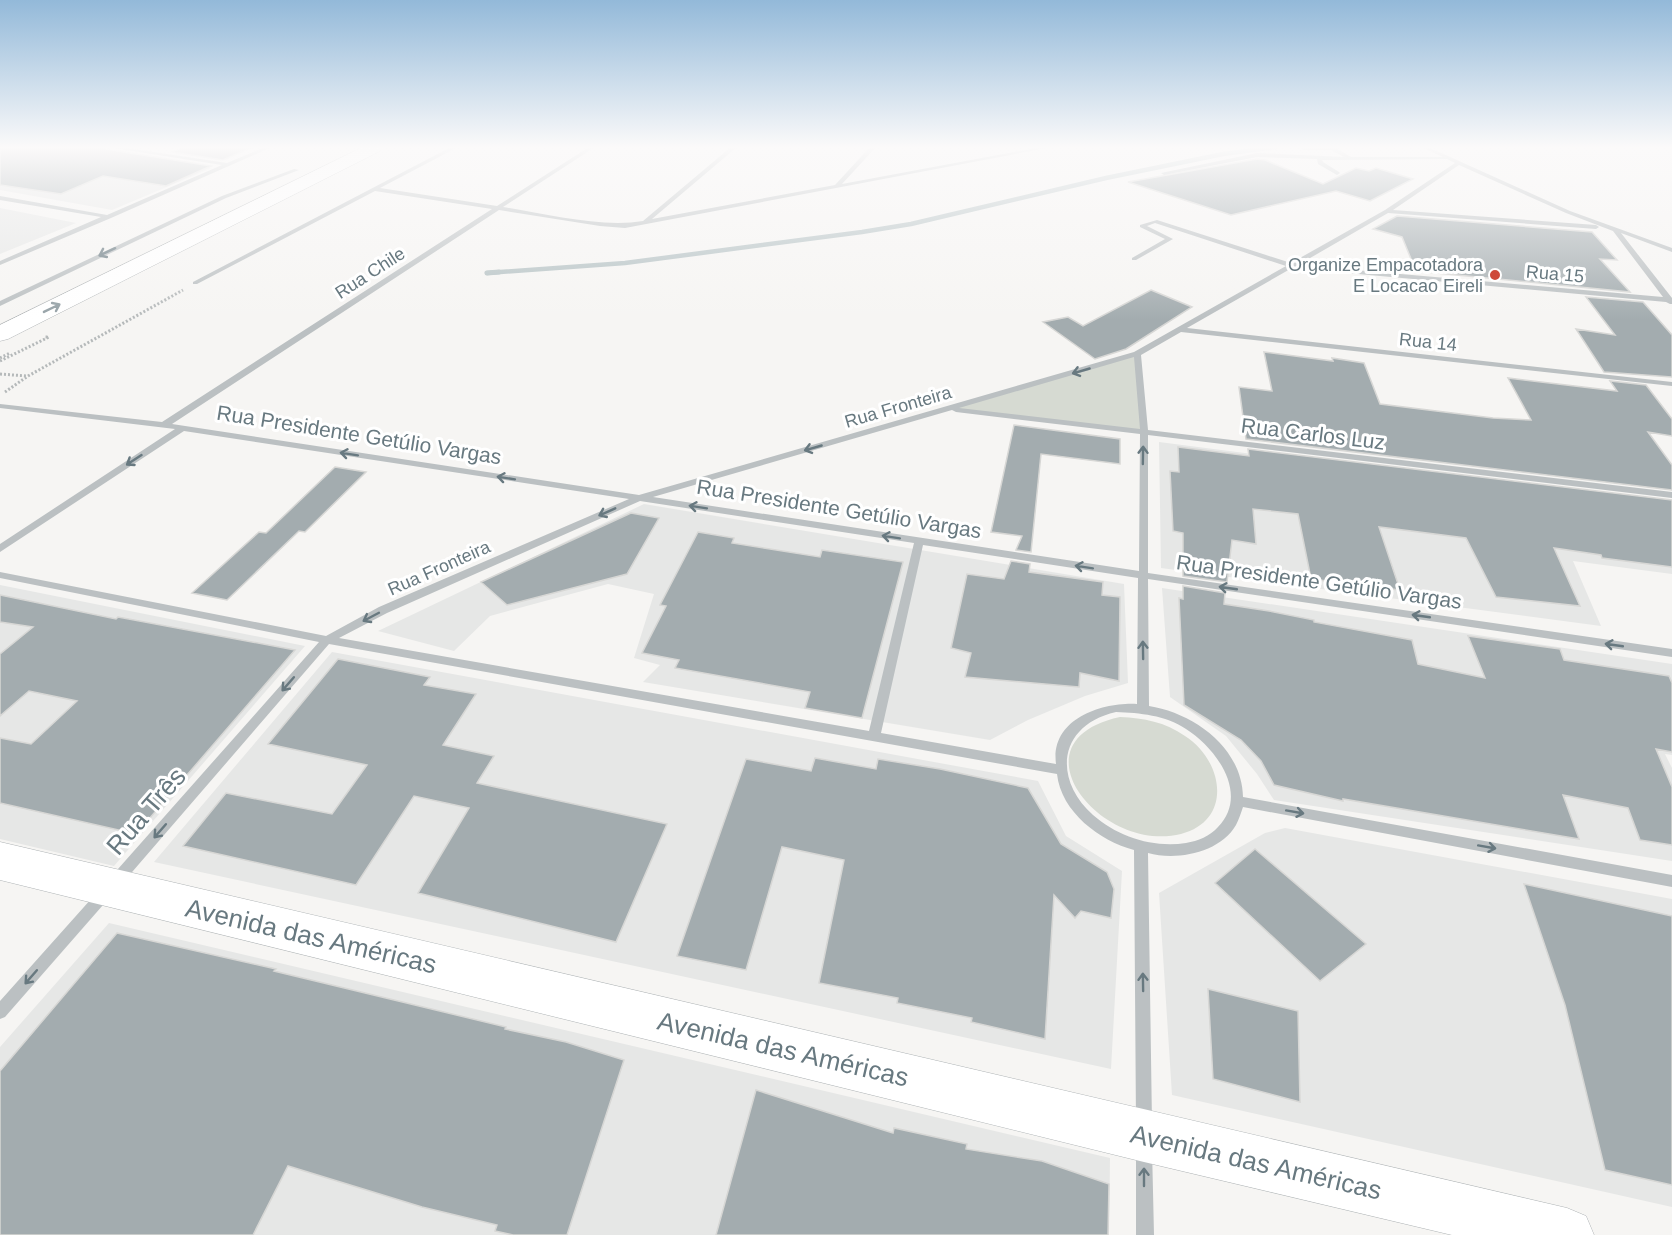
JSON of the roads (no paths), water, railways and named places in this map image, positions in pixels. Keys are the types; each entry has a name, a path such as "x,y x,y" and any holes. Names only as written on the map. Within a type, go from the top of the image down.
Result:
{"main road":[{"path":"0,312 225,205"},
{"path":"0,334 260,205"},
{"name":"Avenida das Américas","path":"0,861 1144,1136 1568,1235"}],"street":[{"path":"38,205 109,217"},
{"path":"0,263 138,205"},
{"path":"0,304 208,205"},
{"path":"195,283 344,205"},
{"path":"476,205 625,226 741,205"},
{"name":"Rua Chile","path":"164,425 503,205"},
{"path":"643,223 665,205"},
{"name":"Rua Fronteira","path":"327,640 383,610 639,498 1137,354 1396,205"},
{"path":"1555,205 1612,229 1672,250"},
{"path":"1387,211 1612,229 1671,301"},
{"name":"Rua 15","path":"1134,259 1170,239 1142,226 1155,220 1292,266 1671,301"},
{"name":"Rua 14","path":"1181,330 1672,384"},
{"path":"1137,354 1144,431 1143,708"},
{"name":"Rua Presidente Getúlio Vargas","path":"0,406 164,425 1142,575 1672,653"},
{"name":"Rua Carlos Luz","path":"950,409 1672,495"},
{"path":"0,549 183,428"},
{"path":"873,737 919,541"},
{"path":"0,575 327,640 1061,770"},
{"name":"Rua Três","path":"0,1012 327,640"},
{"path":"1116,708 1143,708 1168,714 1191,725 1211,741 1227,760 1236,780 1238,801 1232,821 1217,836 1196,847 1170,850 1142,846 1112,835 1087,817 1069,794 1061,770 1062,748 1072,729 1091,715 1116,708"},
{"path":"1238,801 1672,881"},
{"path":"1142,846 1144,1235"}],"waterway":[{"path":"499,272 487,273 625,263 862,232 911,224 993,205"}],"place":[{"name":"Organize Empacotadora E Locacao Eireli","path":"1495,275"}]}
